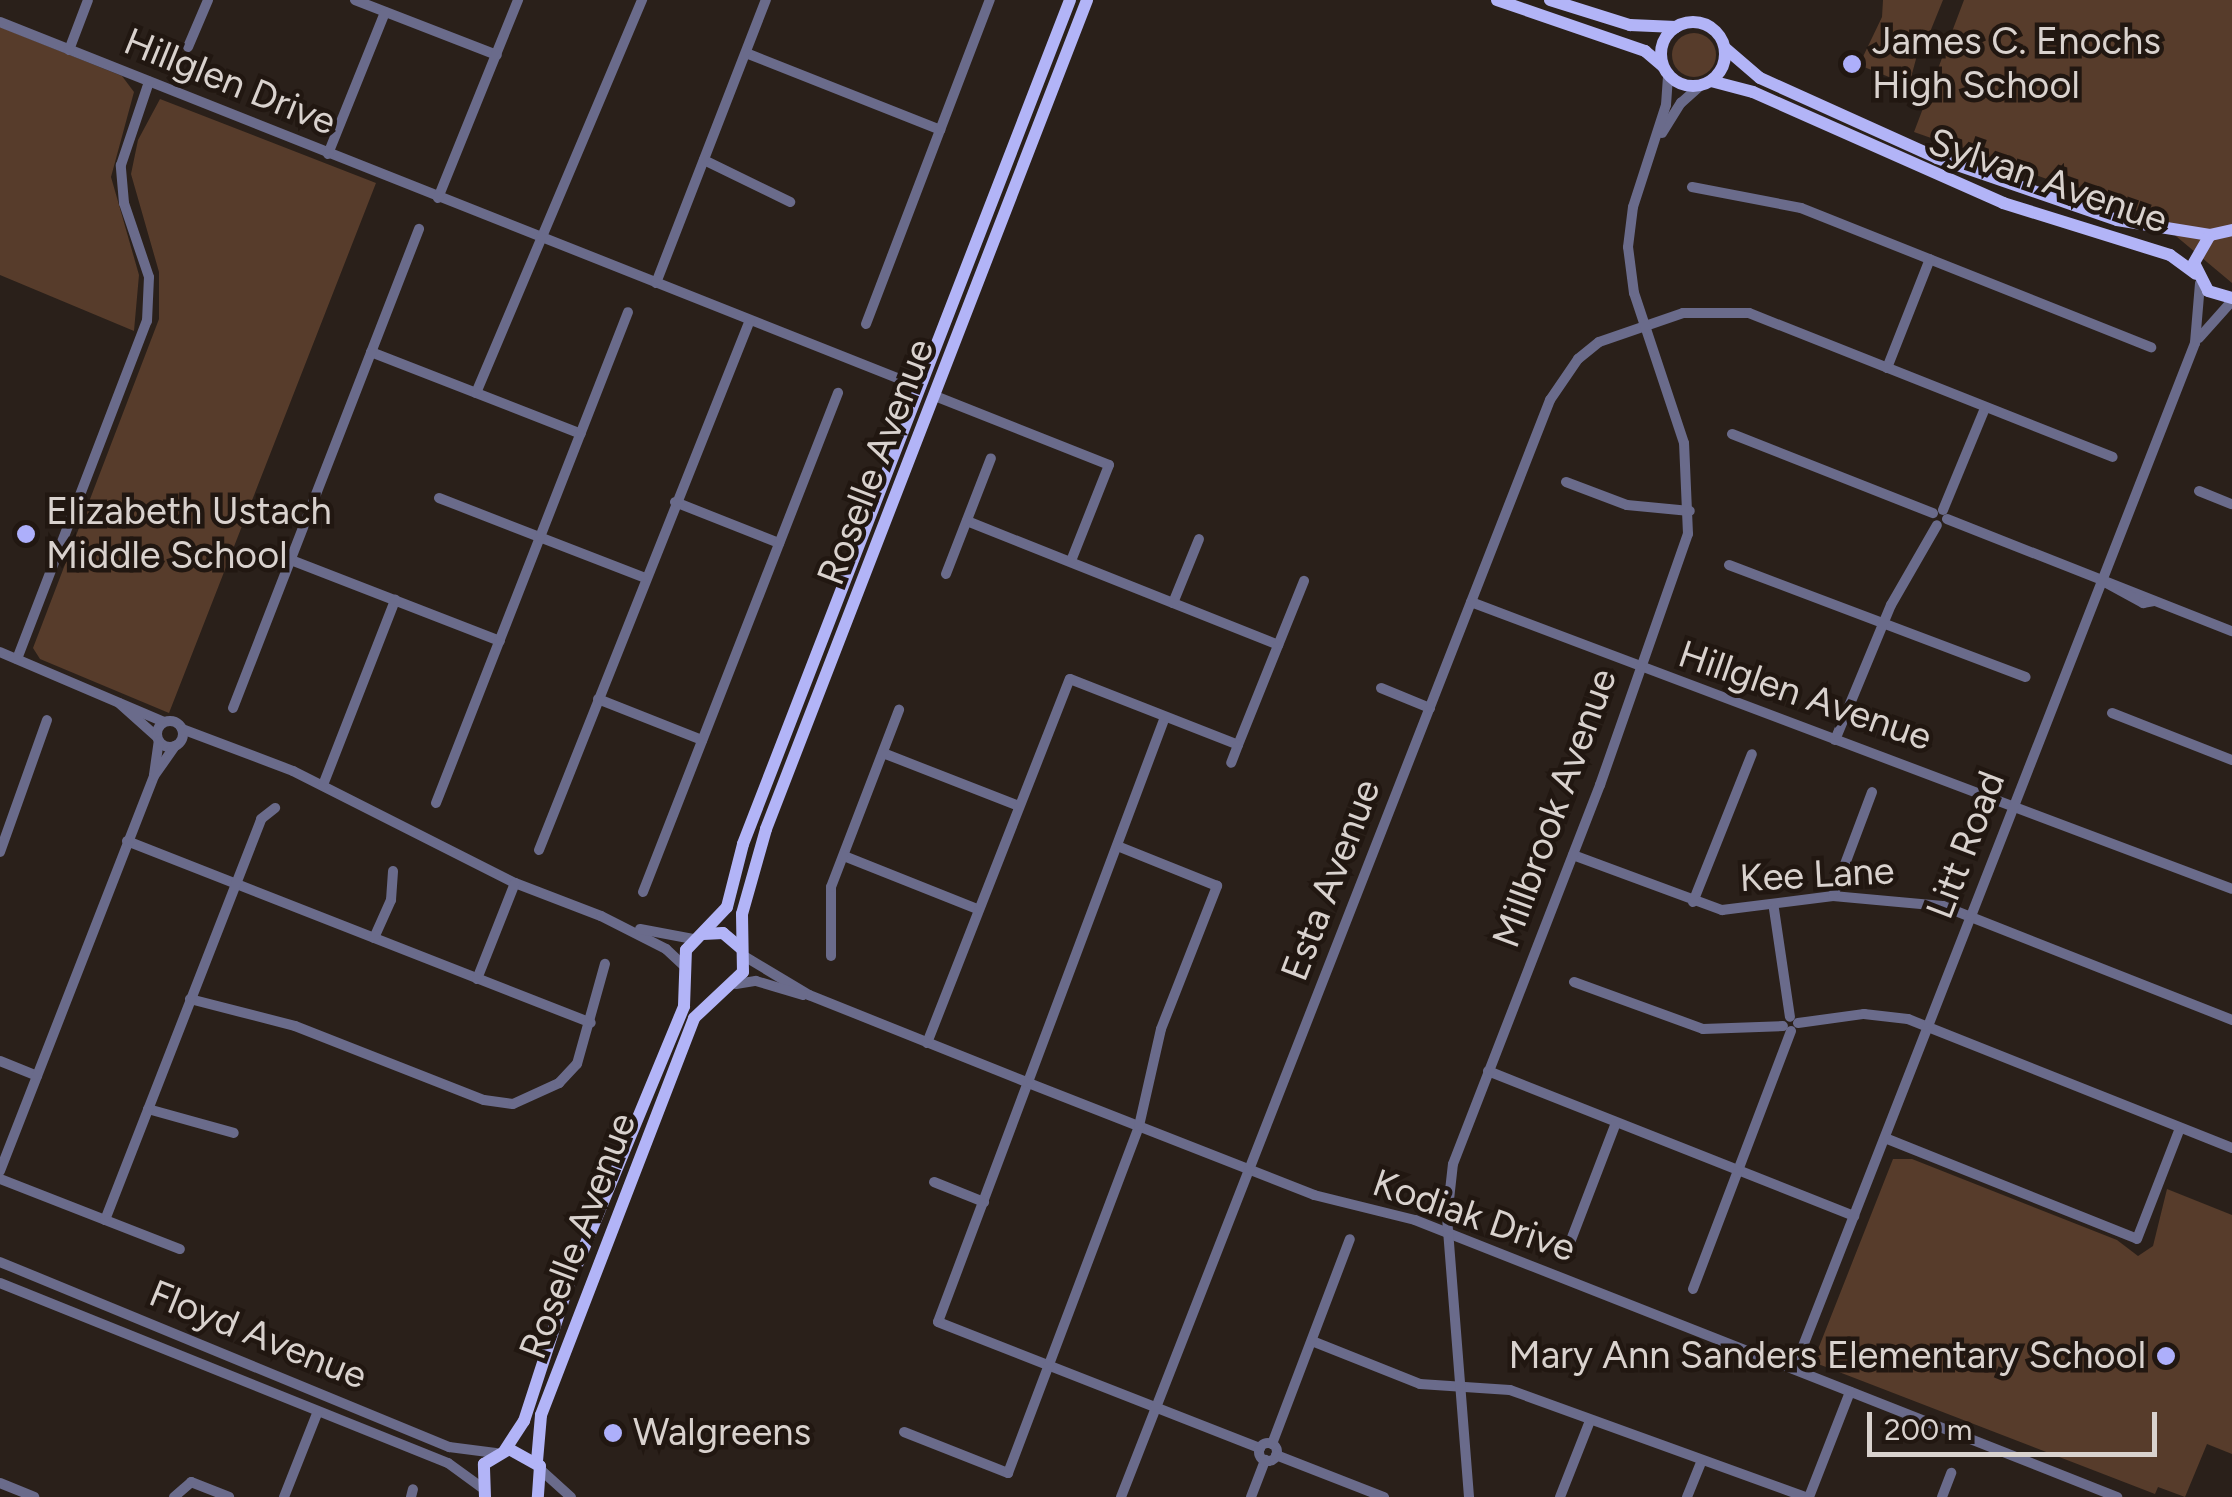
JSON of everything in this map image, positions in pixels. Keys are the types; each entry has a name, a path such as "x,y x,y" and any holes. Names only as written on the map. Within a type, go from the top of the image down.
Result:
{"main road":[{"name":"Roselle Avenue","path":"697,937 727,907 743,844 1070,0"},
{"name":"Roselle Avenue","path":"743,953 743,907 766,829 1087,0"},
{"path":"1497,0 1645,51 1686,86 1706,83 1723,68 1725,48 1704,24 1630,26 1550,0"},
{"path":"1666,70 1663,45 1678,26"},
{"name":"Sylvan Avenue","path":"1725,48 1760,78 1955,164 2117,220 2224,230"},
{"name":"Sylvan Avenue","path":"1706,83 1753,92 2003,202 2170,254 2232,300"},
{"path":"2198,278 2196,252 2224,230"},
{"path":"902,480 904,455 924,399 920,388"},
{"path":"727,934 743,953 730,987 702,990 685,970 697,937 727,934"},
{"name":"Roselle Avenue","path":"484,1494 482,1469 523,1423 567,1289 681,1015 685,970"},
{"name":"Roselle Avenue","path":"538,1497 542,1416 684,1042 699,1010 730,987"},
{"path":"500,1451 539,1466"}],"street":[{"path":"69,50 88,0"},
{"path":"188,47 208,0"},
{"path":"355,0 497,54"},
{"path":"518,0 438,198 920,388"},
{"path":"476,392 642,0"},
{"path":"656,284 766,0"},
{"path":"866,324 990,0"},
{"path":"328,154 386,12"},
{"name":"Hillglen Drive","path":"0,22 438,198"},
{"path":"746,53 940,130"},
{"name":"Millbrook Avenue","path":"1469,1497 1448,1234 1453,1164 1573,854 1639,670 1690,511 1684,442 1644,325 1628,247 1633,207 1654,147 1666,70"},
{"path":"17,659 148,321 150,277 121,184 123,152 149,82"},
{"name":"Millbrook Avenue","path":"1654,147 1678,107 1706,83"},
{"path":"704,160 790,202"},
{"path":"1692,186 1801,208 2151,346"},
{"path":"233,708 419,229"},
{"path":"1887,368 1930,259"},
{"name":"Litt Road","path":"2196,343 2198,278"},
{"name":"Litt Road","path":"1794,1370 2196,343 2232,300"},
{"name":"Esta Avenue","path":"1121,1497 1558,386 1592,347 1644,325 1697,310 1730,310 2112,457"},
{"path":"436,803 628,312"},
{"path":"538,850 750,320"},
{"path":"371,352 581,434"},
{"path":"642,892 838,393"},
{"path":"935,396 1110,466 1070,562"},
{"path":"1835,740 1882,625 1940,517 1985,408"},
{"path":"1732,434 2232,631"},
{"path":"946,574 991,458"},
{"path":"1566,482 1627,505 1690,511"},
{"path":"2199,491 2232,504"},
{"path":"439,498 645,578"},
{"path":"674,502 779,543"},
{"path":"967,521 1278,645"},
{"path":"1173,603 1199,538"},
{"path":"290,560 500,641"},
{"path":"1729,565 2026,677"},
{"path":"1231,762 1304,581"},
{"path":"323,785 395,600"},
{"name":"Hillglen Avenue","path":"1471,602 1639,670 2014,802 2232,889"},
{"path":"0,652 323,785 515,884 674,940 697,937"},
{"path":"927,1043 1070,679 1238,745"},
{"path":"1381,688 1430,708"},
{"path":"115,699 158,739 176,745 215,742"},
{"path":"598,699 702,740"},
{"path":"830,956 828,912 844,856 899,710"},
{"path":"2112,713 2232,760"},
{"path":"1165,717 1120,847 938,1322 1384,1497"},
{"path":"0,852 6,823 47,720"},
{"path":"154,776 164,722"},
{"path":"0,1170 127,841 154,776 176,745 182,728"},
{"path":"883,753 1018,806"},
{"path":"1694,902 1752,754"},
{"path":"1833,896 1872,792"},
{"path":"105,1220 260,819 276,808"},
{"path":"127,841 591,1023"},
{"path":"904,1432 1008,1473 1139,1126 1161,1029 1218,886 1120,847"},
{"name":"Kee Lane","path":"1573,854 1694,902 1733,912 1833,896 1911,899 1972,916 2232,1020"},
{"path":"844,856 977,909"},
{"path":"374,938 391,900 393,871"},
{"path":"477,979 515,884"},
{"path":"1693,1289 1790,1024 1774,908"},
{"path":"601,916 666,949 685,970"},
{"name":"Kodiak Drive","path":"743,953 809,996"},
{"path":"190,1000 295,1026 484,1100 514,1104 559,1083 577,1064 605,964"},
{"name":"Kodiak Drive","path":"730,987 756,981 809,996 1251,1170 1448,1234 2117,1497"},
{"path":"1574,982 1689,1026 1735,1032 1876,1014 1928,1026 2232,1148"},
{"path":"0,1061 37,1076"},
{"path":"1488,1072 1854,1216"},
{"path":"148,1108 234,1133"},
{"path":"1571,1240 1616,1123"},
{"path":"1885,1138 2137,1239 2180,1128"},
{"path":"0,1179 180,1250"},
{"path":"934,1182 984,1202"},
{"path":"1251,1497 1350,1239"},
{"name":"Floyd Avenue","path":"0,1262 448,1447 500,1451"},
{"name":"Floyd Avenue","path":"0,1283 448,1463 484,1494"},
{"path":"1312,1342 1420,1384 1501,1387 1807,1497 1850,1392"},
{"path":"284,1497 318,1411"},
{"path":"1560,1497 1590,1421"},
{"path":"1688,1497 1701,1462"},
{"path":"539,1466 571,1497"},
{"path":"1942,1497 1952,1473"},
{"path":"0,1483 34,1497"},
{"path":"174,1497 185,1484 229,1497"}],"shaded area":[{"path":"1883,0 1943,0 1930,32 1923,33 1909,85 1859,65 1882,17"},
{"path":"1964,0 2232,0 2232,283 2152,216 1914,132"},
{"path":"0,27 122,76 134,92 111,177 139,275 134,331 0,275"},
{"path":"1694,33 1710,39 1716,55 1710,71 1694,77 1678,71 1672,55 1678,39"},
{"path":"160,99 376,183 169,713 40,659 33,648 159,319 159,272 131,174 138,140"},
{"path":"1893,1159 1912,1159 2117,1240 2138,1256 2153,1246 2167,1189 2232,1215 2232,1454 2207,1444 2185,1497 2158,1487 2155,1494 1813,1362"}],"place":[{"name":"James C. Enochs High School","path":"1852,64"},
{"name":"Elizabeth Ustach Middle School","path":"26,534"},
{"name":"Mary Ann Sanders Elementary School","path":"2166,1356"},
{"name":"Walgreens","path":"613,1433"}]}
